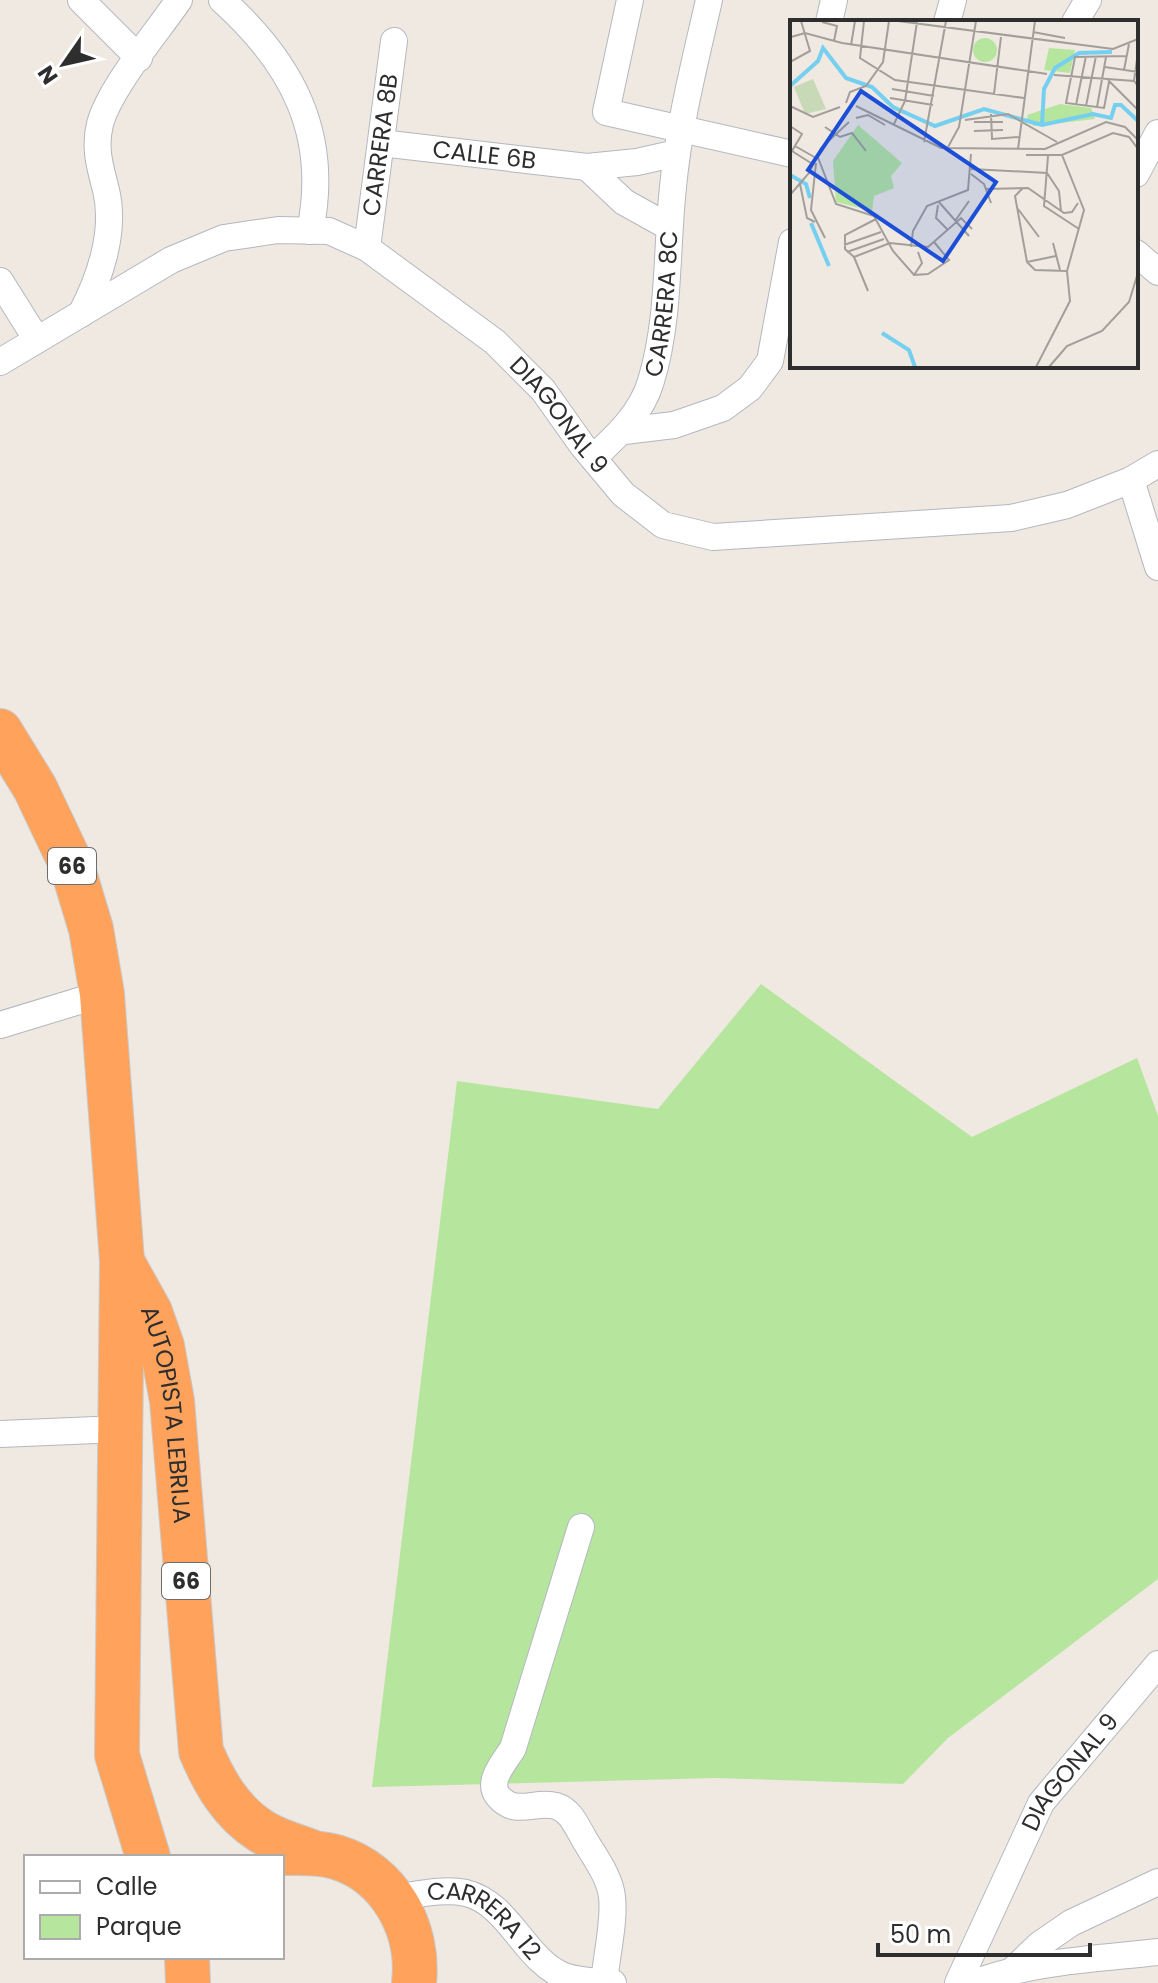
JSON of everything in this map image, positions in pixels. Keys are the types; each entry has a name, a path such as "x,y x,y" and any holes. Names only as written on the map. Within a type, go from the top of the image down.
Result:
{"highway":[{"name":"AUTOPISTA LEBRIJA","path":"3,740 35,788 72,866 91,929 102,994 122,1261 117,1755 147,1855"},
{"name":"AUTOPISTA LEBRIJA","path":"122,1261 150,1312 162,1346 172,1401 201,1751 228,1801 261,1831 314,1853"},
{"path":"275,1855 314,1853 337,1857 377,1881 393,1898 405,1919 413,1941 418,1977"},
{"path":"187,1959 188,1983"}],"street":[{"path":"81,0 139,58"},
{"path":"81,314 99,276 107,234 106,191 97,157 100,124 112,96 179,0"},
{"path":"222,0 269,52 298,98 308,123 317,176 316,203 310,231"},
{"path":"630,0 606,112 679,140 790,154"},
{"name":"CARRERA 8C","path":"593,458 624,431 651,384 661,336 679,140 709,0"},
{"path":"829,20 834,0"},
{"path":"948,20 953,0"},
{"path":"1076,20 1088,0"},
{"name":"CARRERA 8B","path":"367,248 394,41"},
{"path":"1138,170 1158,133"},
{"name":"CALLE 6B","path":"381,143 587,167 637,162 679,140"},
{"path":"587,167 624,202 669,227"},
{"name":"DIAGONAL 9","path":"0,362 171,260 224,238 278,230 329,231 367,248 495,342 543,390 623,494 663,525 713,537 1011,518 1067,505 1131,480 1158,464"},
{"path":"624,431 674,425 723,408 750,388 770,361 790,253"},
{"path":"1138,255 1158,272"},
{"path":"0,281 37,340"},
{"path":"1131,480 1158,567"},
{"path":"0,1025 102,994"},
{"path":"0,1434 120,1429"},
{"path":"581,1527 513,1748 493,1786 506,1804 518,1809 555,1805 567,1812 607,1879 612,1898 604,1982"},
{"name":"DIAGONAL 9","path":"958,1983 1041,1803 1158,1664"},
{"path":"1011,1972 1039,1945 1071,1923 1158,1882"},
{"name":"CARRERA 12","path":"393,1898 446,1891 467,1894 487,1902 537,1956 564,1976 613,1983"},
{"path":"981,1982 1011,1972 1070,1973 1158,1952"}],"green space":[{"path":"761,984 972,1137 1137,1058 1158,1116 1158,1579 948,1738 903,1784 716,1778 372,1787 457,1081 658,1109"}]}
